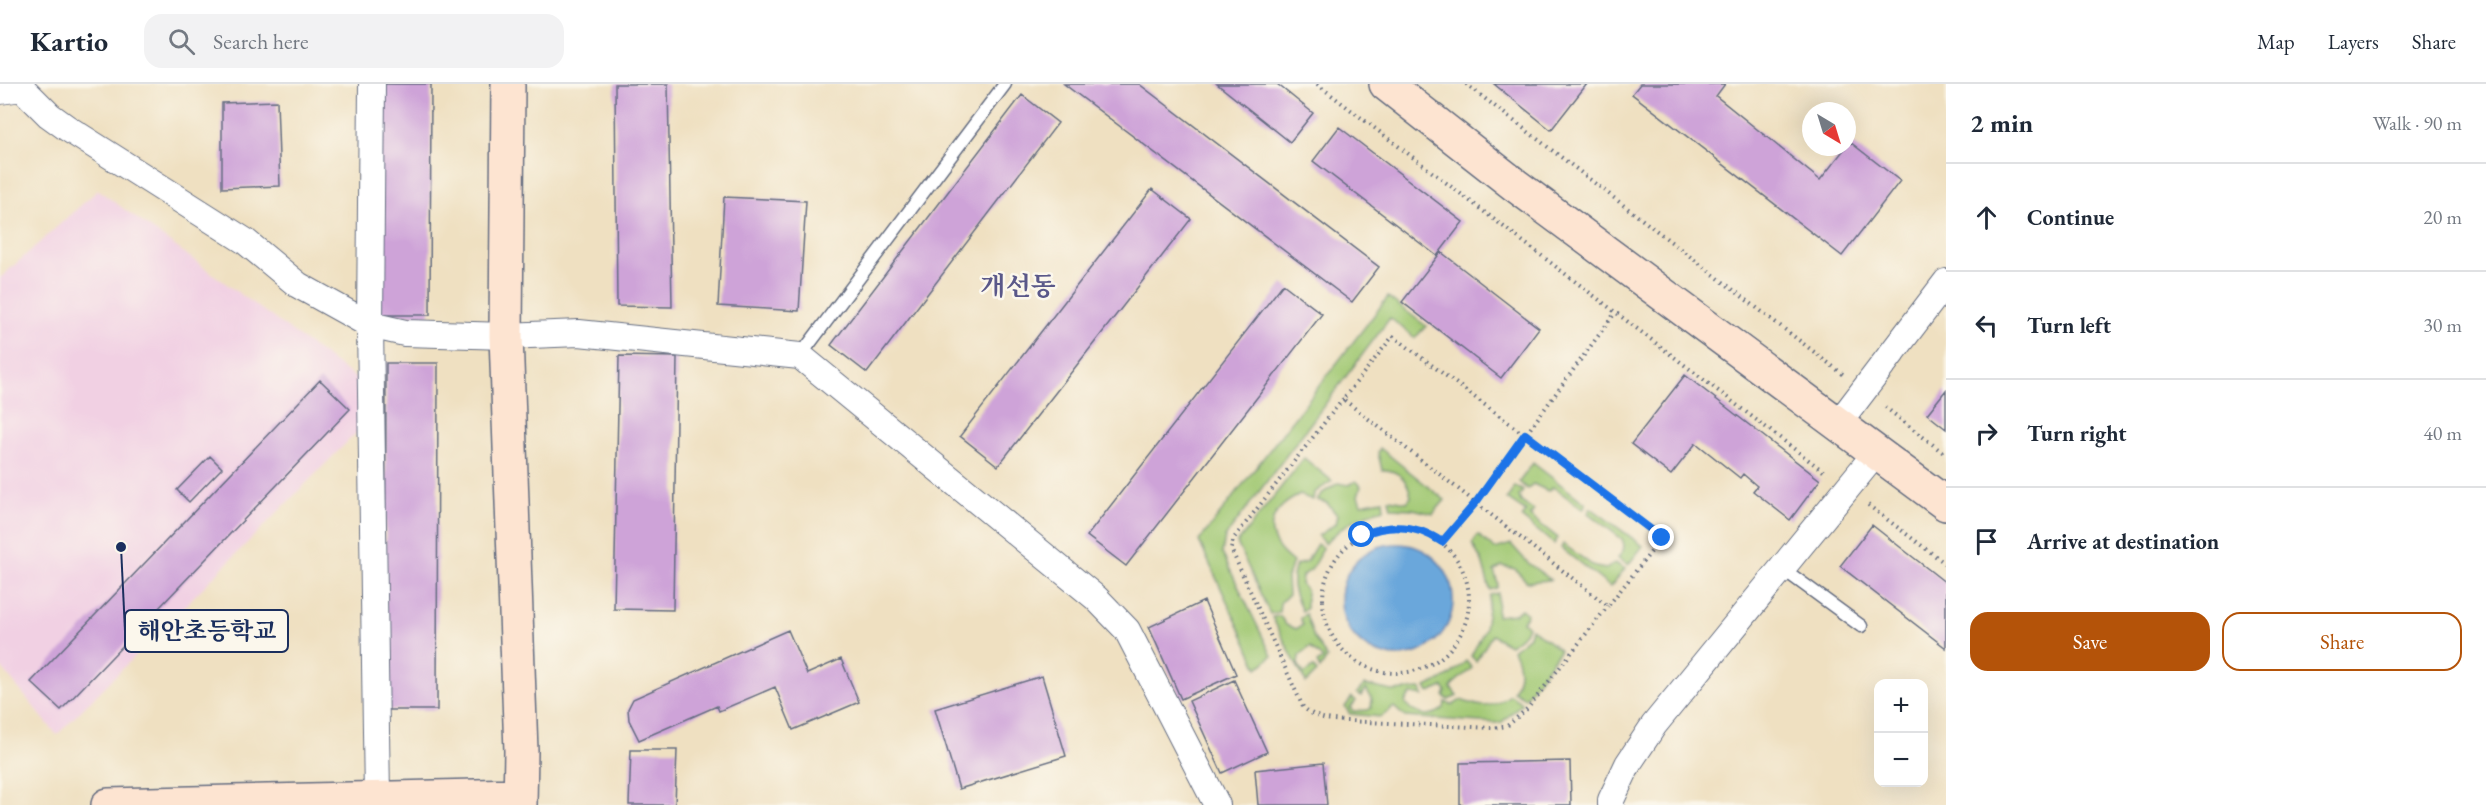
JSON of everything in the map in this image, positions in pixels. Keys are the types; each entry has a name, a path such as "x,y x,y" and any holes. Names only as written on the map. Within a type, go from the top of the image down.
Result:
{"main road":[{"path":"108,805 376,798 520,800 506,336 508,84"},
{"path":"1386,84 1515,185 1946,504"}],"street":[{"path":"372,84 370,325 376,798"},
{"path":"15,88 67,128 245,241 298,285 370,325 405,333 506,336 579,333 800,356 1096,597 1127,630 1216,805"},
{"path":"1838,424 1946,282"},
{"path":"1611,805 1629,764 1654,725 1876,453"}],"lane":[{"path":"800,356 1005,84"},
{"path":"1783,569 1861,626"}],"path":[{"path":"1317,84 1946,564"},
{"path":"1466,84 1946,454"},
{"path":"1442,542 1477,501 1615,313"},
{"path":"1393,336 1662,538 1528,708 1507,726 1492,728 1321,719 1304,707 1231,549 1234,538 1343,399 1393,336"},
{"path":"1343,399 1477,501 1608,606"},
{"path":"1382,528 1413,528 1442,542 1462,566 1470,596 1465,627 1454,645 1430,665 1400,673 1369,668 1351,658 1337,643 1324,615 1325,583 1338,555 1362,535 1382,528"}],"shaded area":[{"path":"98,190 358,380 361,428 57,735 0,666 0,278"}],"green space":[{"path":"1388,297 1426,326 1415,338 1390,318 1225,537 1222,553 1272,656 1258,668 1199,541"},
{"path":"1380,448 1445,500 1433,514 1413,509 1391,508 1389,499 1407,502 1411,497 1402,477 1388,470 1382,470 1378,453"},
{"path":"1304,458 1332,481 1314,493 1313,500 1300,495 1288,502 1274,517 1272,535 1283,553 1293,562 1287,577 1288,595 1280,603 1279,612 1270,614 1237,543"},
{"path":"1533,463 1586,504 1583,509 1553,487 1548,491 1533,484 1527,489 1519,482"},
{"path":"1356,481 1361,486 1358,496 1361,504 1383,500 1384,509 1351,522 1325,544 1318,536 1335,524 1337,515 1327,503 1317,500 1321,494 1338,483 1349,485"},
{"path":"1515,486 1523,491 1519,496 1521,502 1534,510 1530,516 1558,538 1554,544 1522,518 1526,512 1507,499"},
{"path":"1591,508 1643,546 1628,565 1618,558 1623,549 1622,539 1588,513"},
{"path":"1478,535 1495,549 1511,544 1528,563 1551,580 1527,582 1515,569 1502,566 1494,571 1497,588 1490,590 1482,561 1472,544"},
{"path":"1317,544 1323,548 1311,570 1302,576 1301,584 1306,590 1306,609 1302,611 1293,589 1294,572 1296,565 1306,562"},
{"path":"1563,544 1595,567 1606,569 1615,563 1625,569 1610,587 1561,548"},
{"path":"1498,593 1497,616 1515,614 1521,609 1527,614 1522,622 1528,626 1525,633 1510,645 1492,635 1476,661 1471,656 1485,629 1490,595"},
{"path":"1306,614 1314,638 1327,658 1320,669 1317,663 1323,659 1310,647 1299,656 1298,664 1304,674 1313,667 1317,672 1306,683 1272,617 1280,616 1286,625 1296,629 1303,625 1300,618"},
{"path":"1531,628 1560,650 1525,698 1513,691 1518,681 1519,671 1513,650 1529,636"},
{"path":"1466,661 1472,668 1451,688 1458,696 1448,700 1444,696 1446,691 1443,687 1429,693 1426,687 1449,676"},
{"path":"1364,685 1392,691 1421,689 1423,696 1411,694 1405,702 1408,707 1418,713 1428,715 1444,708 1445,702 1453,705 1461,700 1487,706 1498,703 1510,695 1522,703 1502,722 1496,723 1405,717 1394,707 1381,717 1350,714 1345,707 1352,697 1356,701 1350,708 1353,711 1371,708 1372,699 1366,689 1361,696 1357,693"}],"water":[{"path":"1397,544 1419,548 1437,560 1449,578 1453,600 1449,622 1437,640 1419,652 1397,656 1375,652 1357,640 1345,622 1341,600 1345,578 1357,560 1375,548"}],"building":[{"path":"379,84 431,84 430,315 378,315"},
{"path":"615,84 668,84 672,307 617,306"},
{"path":"1064,84 1139,84 1379,267 1352,302"},
{"path":"1217,84 1277,84 1313,113 1290,142"},
{"path":"1494,84 1587,84 1551,130"},
{"path":"1640,84 1725,84 1716,96 1820,180 1839,156 1856,156 1856,147 1900,181 1842,256 1632,94"},
{"path":"1022,95 1058,123 867,373 831,345"},
{"path":"277,101 280,186 222,188 222,103"},
{"path":"1339,127 1463,222 1437,256 1313,161"},
{"path":"1152,189 1191,219 998,466 960,436"},
{"path":"724,197 806,201 799,311 718,306"},
{"path":"1441,252 1539,328 1501,378 1402,302"},
{"path":"1283,284 1322,314 1126,566 1087,536"},
{"path":"619,356 677,357 673,610 614,609"},
{"path":"386,363 438,363 437,710 385,710"},
{"path":"1685,375 1820,480 1790,520 1753,491 1757,486 1743,474 1740,478 1696,443 1671,475 1631,444"},
{"path":"320,380 350,409 61,710 31,682"},
{"path":"1946,390 1946,429 1927,414"},
{"path":"210,456 222,468 189,502 177,490"},
{"path":"1872,525 1946,583 1946,648 1840,566"},
{"path":"1204,601 1236,674 1181,699 1149,627"},
{"path":"788,630 807,674 841,659 859,702 793,730 775,687 719,711 717,706 639,740 629,720 628,709 633,699"},
{"path":"1042,676 1066,756 959,789 935,709"},
{"path":"1234,680 1267,752 1222,773 1189,701"},
{"path":"631,750 677,750 675,805 629,805"},
{"path":"1570,761 1571,805 1460,805 1460,763"},
{"path":"1323,763 1327,805 1258,805 1255,770"}],"place":[{"name":"해안초등학교","path":"121,547"}],"district":[{"name":"개선동","path":"1018,286"}],"route":[{"path":"1362,535 1382,528 1403,527 1423,531 1442,542 1477,501 1525,434 1662,538"}]}
